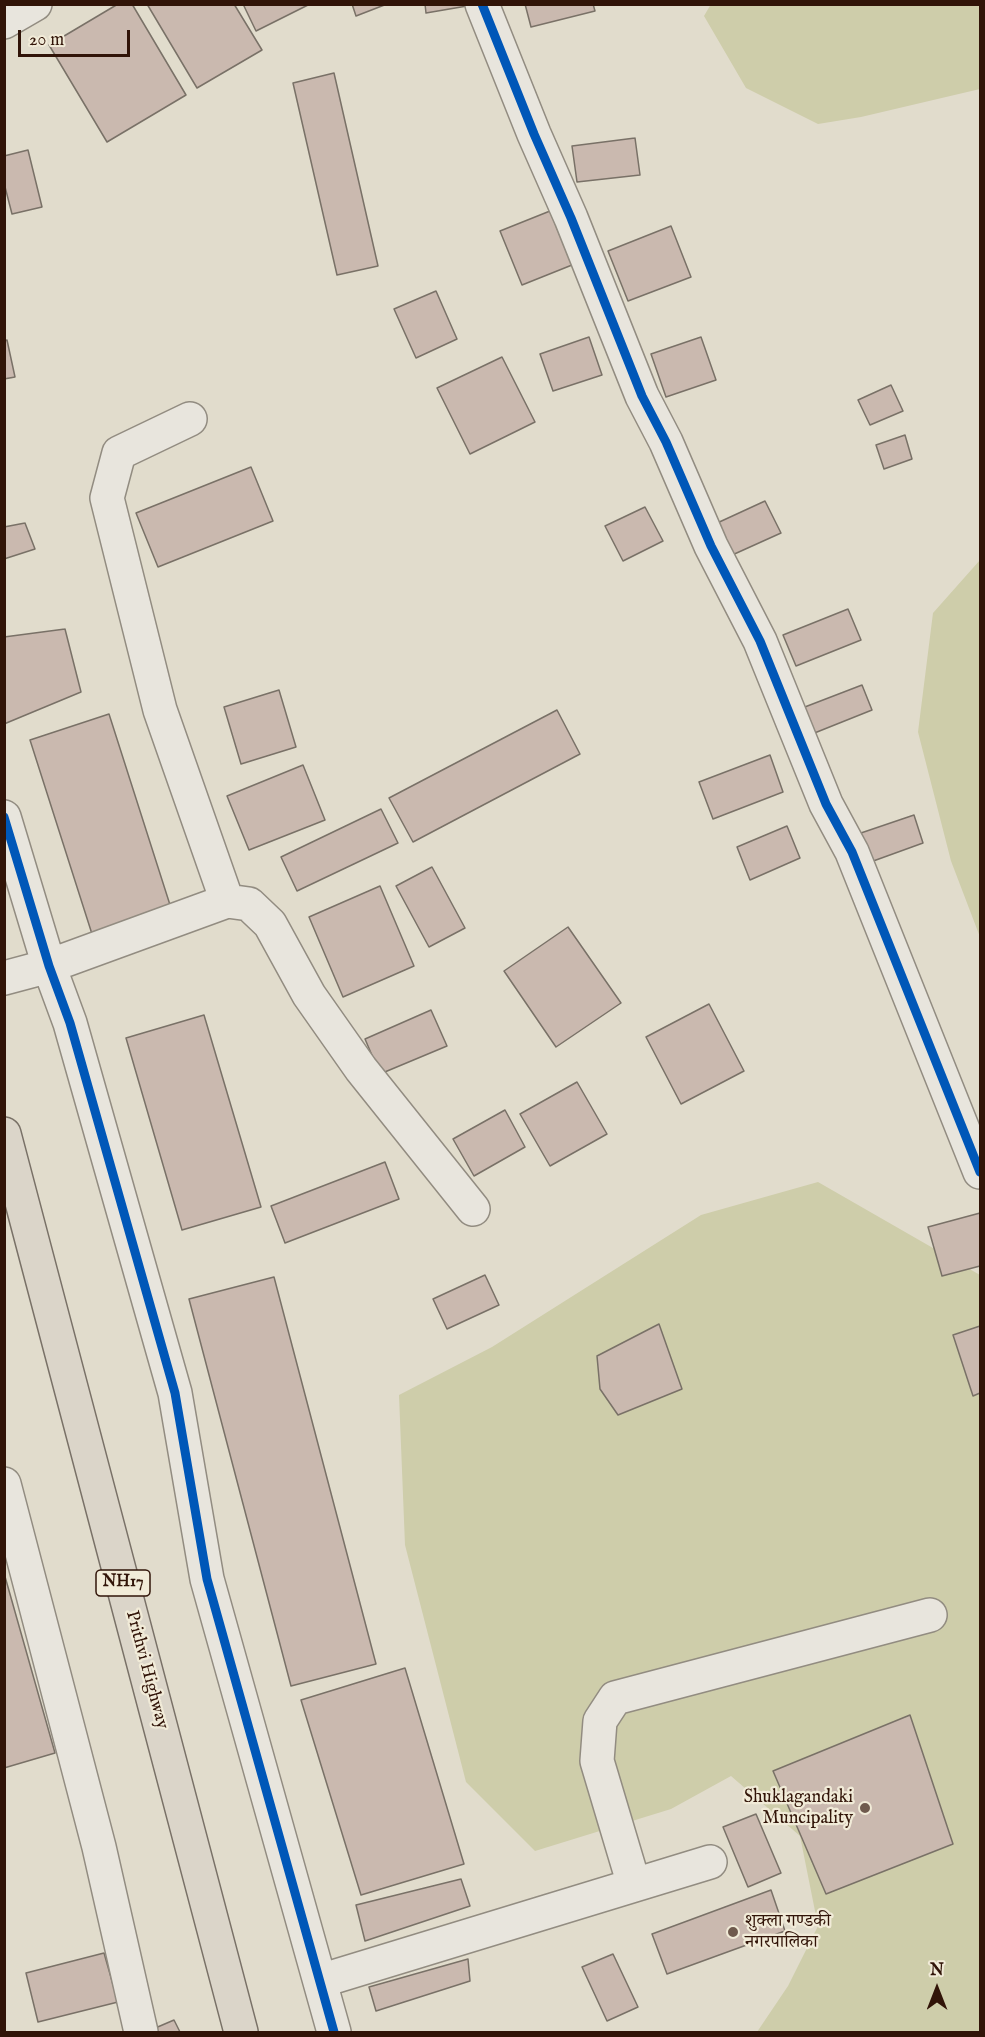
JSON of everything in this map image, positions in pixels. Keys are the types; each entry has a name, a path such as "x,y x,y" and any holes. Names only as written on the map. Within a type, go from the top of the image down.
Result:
{"highway":[{"name":"Prithvi Highway","path":"4,1134 241,2032"}],"street":[{"path":"4,22 35,4"},
{"path":"482,4 642,396 666,442 711,546 760,641 826,804 852,852 981,1172"},
{"path":"190,419 119,453 106,498 160,710 227,901"},
{"path":"4,817 49,966 70,1023 175,1393 207,1579 334,2032"},
{"path":"4,978 49,966 227,901 249,904 270,924 309,995 361,1069 473,1209"},
{"path":"4,1484 99,1847 141,2032"},
{"path":"634,1885 597,1761 600,1721 615,1698 930,1615"},
{"path":"320,1981 710,1862"}],"green space":[{"path":"711,4 980,5 980,89 861,117 818,124 746,88 704,16"},
{"path":"980,560 980,937 951,861 918,732 933,613"},
{"path":"818,1182 980,1275 980,2032 757,2032 788,1986 818,1926 800,1836 731,1776 671,1809 535,1851 466,1782 405,1545 399,1395 492,1347 701,1215"}],"building":[{"path":"118,4 132,4 186,95 107,142 49,45"},
{"path":"147,4 234,4 262,50 197,88"},
{"path":"243,4 310,4 256,31"},
{"path":"352,4 387,4 356,16"},
{"path":"425,4 466,4 467,6 426,13"},
{"path":"525,4 593,4 595,11 531,27"},
{"path":"334,73 378,266 337,275 293,83"},
{"path":"635,138 640,175 577,182 572,146"},
{"path":"28,150 42,207 12,214 4,183 4,156"},
{"path":"550,211 572,265 522,285 500,231"},
{"path":"671,226 691,277 628,301 608,251"},
{"path":"436,291 457,339 416,358 394,309"},
{"path":"589,337 602,375 553,391 540,354"},
{"path":"701,337 716,380 666,397 651,354"},
{"path":"7,340 15,377 4,379 4,341"},
{"path":"502,357 535,422 470,454 437,388"},
{"path":"891,385 903,411 870,425 858,400"},
{"path":"905,435 912,459 884,469 876,445"},
{"path":"251,467 273,521 158,567 136,513"},
{"path":"765,501 781,533 730,556 715,524"},
{"path":"645,507 663,541 623,561 605,526"},
{"path":"25,523 35,549 4,559 4,527"},
{"path":"848,609 861,640 796,666 783,635"},
{"path":"65,629 81,692 4,724 4,637"},
{"path":"862,685 872,710 807,736 797,710"},
{"path":"279,690 296,747 241,764 224,707"},
{"path":"557,710 580,754 413,842 389,798"},
{"path":"109,714 171,908 92,934 30,740"},
{"path":"770,755 783,792 713,819 699,782"},
{"path":"303,765 325,820 249,850 227,796"},
{"path":"381,809 398,843 297,891 281,857"},
{"path":"914,815 923,843 865,864 855,835"},
{"path":"787,826 800,858 750,880 737,847"},
{"path":"432,867 465,928 429,947 396,886"},
{"path":"380,886 414,966 343,997 309,917"},
{"path":"568,927 621,1003 556,1047 504,971"},
{"path":"709,1004 744,1071 681,1104 646,1037"},
{"path":"431,1010 447,1046 380,1074 365,1039"},
{"path":"204,1015 261,1207 182,1230 126,1038"},
{"path":"577,1082 607,1134 550,1166 520,1114"},
{"path":"505,1110 525,1147 474,1176 453,1139"},
{"path":"385,1162 399,1199 285,1243 271,1206"},
{"path":"980,1213 980,1266 942,1276 928,1227"},
{"path":"485,1275 499,1305 447,1329 433,1299"},
{"path":"274,1277 376,1664 291,1686 189,1299"},
{"path":"659,1324 682,1389 618,1415 600,1389 597,1356"},
{"path":"980,1326 980,1393 973,1396 953,1335"},
{"path":"4,1573 55,1753 4,1768"},
{"path":"405,1668 464,1864 361,1895 301,1700"},
{"name":"Shuklagandaki Muncipality","path":"910,1715 953,1844 826,1894 773,1771"},
{"path":"756,1814 781,1873 748,1887 723,1827"},
{"path":"461,1879 470,1906 365,1941 356,1905"},
{"path":"771,1890 785,1931 667,1974 652,1934"},
{"path":"104,1953 118,2002 38,2022 26,1973"},
{"path":"613,1954 638,2007 607,2021 582,1967"},
{"path":"468,1959 470,1981 376,2011 369,1987"},
{"path":"174,2020 180,2032 146,2032"}],"cycle path":[{"path":"482,4 642,396 666,442 711,546 760,641 826,804 852,852 980,1172"},
{"path":"4,817 49,966 70,1023 175,1393 207,1579 334,2032"}],"place":[{"name":"Shuklagandaki Muncipality","path":"865,1808"},
{"name":"शुक्ला गण्डकी नगरपालिका","path":"733,1932"}]}
